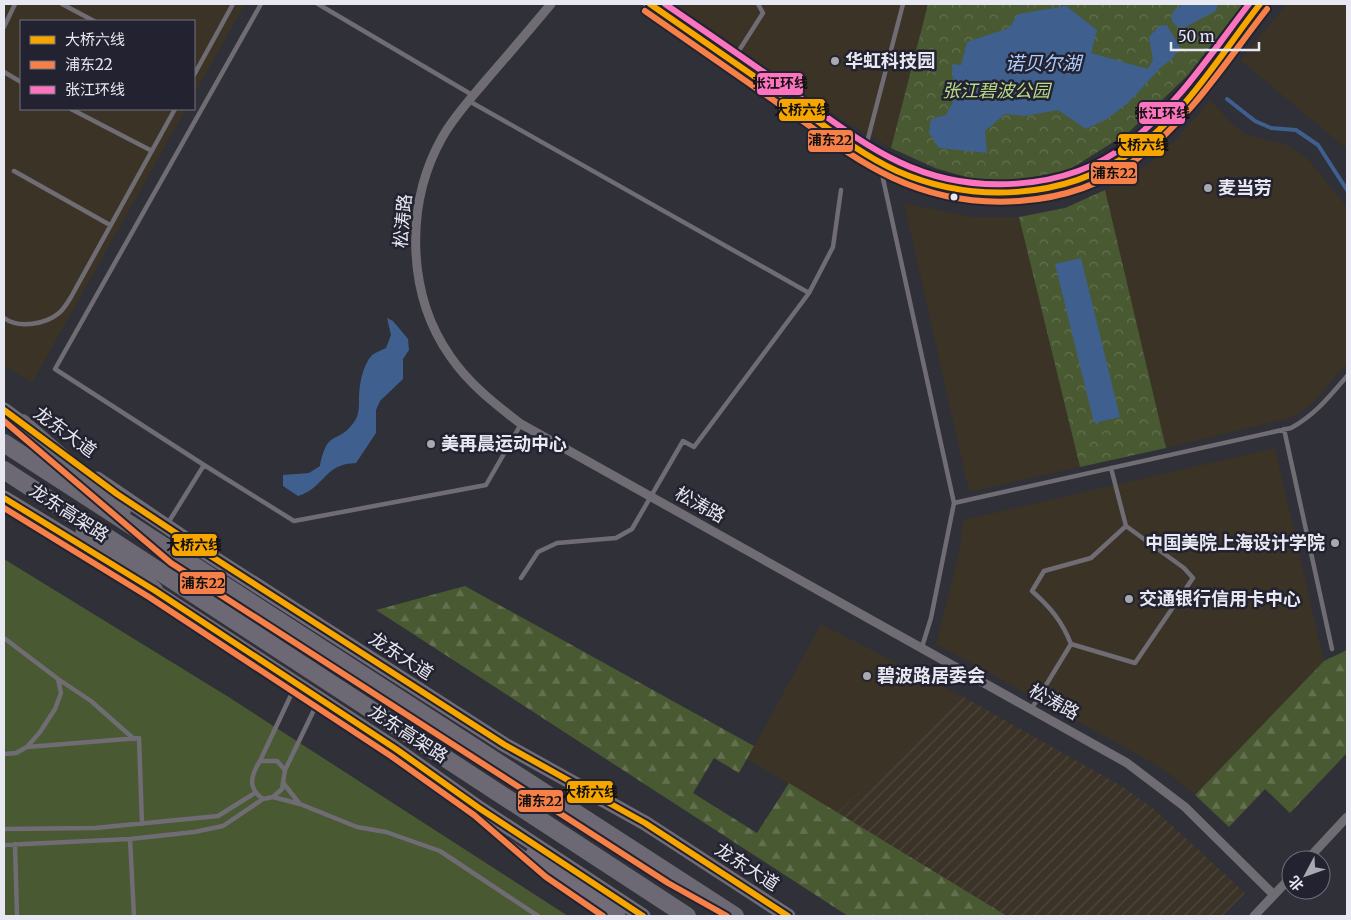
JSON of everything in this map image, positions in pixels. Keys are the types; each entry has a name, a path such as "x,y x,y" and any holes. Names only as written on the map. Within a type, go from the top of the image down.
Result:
{"highway":[{"path":"22,423 176,556"},
{"name":"龙东高架路","path":"4,443 735,916"},
{"path":"4,470 154,590"},
{"name":"龙东高架路","path":"4,470 687,916"},
{"path":"673,876 745,916"}],"main road":[{"name":"龙东大道","path":"4,410 117,494 505,745 644,823 788,916"},
{"path":"4,498 154,590 396,749 479,808 643,916"},
{"path":"479,808 552,870 618,916"}],"street":[{"name":"松涛路","path":"551,4 471,98 443,136 424,180 417,215 417,267 423,296 434,329 450,356 469,381 521,424 1105,750 1168,792 1274,895"},
{"path":"650,4 879,161 931,183 978,192 1000,193 1064,185 1087,177 1132,152 1157,131 1177,110 1260,4"},
{"path":"1316,850 1347,817"},
{"path":"1254,916 1281,888"}],"lane":[{"path":"4,23 14,4"},
{"path":"62,4 92,20"},
{"path":"195,73 233,4"},
{"path":"262,4 55,369 294,521 486,485 521,424"},
{"path":"318,4 471,98 809,292"},
{"path":"732,61 763,13 758,4"},
{"path":"864,152 903,4"},
{"path":"4,72 20,81"},
{"path":"73,110 152,151"},
{"path":"4,318 22,324 46,321 60,312 71,297 175,110"},
{"path":"879,161 954,504 931,618 922,647"},
{"path":"14,171 110,225"},
{"path":"521,578 538,552 556,543 616,538 632,529 653,497 683,440 694,447 809,292 833,247 840,190"},
{"path":"954,504 1284,430 1306,420 1347,376"},
{"path":"1284,430 1332,649"},
{"path":"166,526 204,464"},
{"path":"1071,644 1135,663 1193,578 1184,568 1126,526 1111,468"},
{"path":"1071,644 1064,624 1048,605 1032,591 1044,571 1090,558 1126,526"},
{"path":"4,638 58,679 91,701 134,739"},
{"path":"1032,708 1071,644"},
{"path":"27,748 55,709 61,694 58,679"},
{"path":"263,799 255,794 251,783 252,774 291,695 301,687"},
{"path":"272,797 282,788 285,770 314,710 322,701"},
{"path":"4,754 16,753 27,748 139,738 142,824"},
{"path":"382,750 610,916"},
{"path":"260,761 278,761 285,770"},
{"path":"284,784 300,804"},
{"path":"4,829 95,828 218,816 255,794"},
{"path":"4,845 130,839 194,832 223,826 263,799 272,797 300,804 357,827 386,832 440,851 538,916"},
{"path":"130,839 134,916"},
{"path":"15,844 17,916"}],"shaded area":[{"path":"4,4 245,4 195,93 195,20 20,20 20,110 185,110 32,383 4,365"},
{"name":"华虹科技园","path":"675,4 928,4 891,148 839,118"},
{"path":"1287,4 1347,4 1347,149 1240,60"},
{"path":"1210,100 1232,124 1248,135 1287,145 1308,159 1347,207 1347,363 1312,404 1294,417 1166,448 1102,192 1150,163 1177,139"},
{"path":"904,203 972,217 1019,217 1080,467 969,492"},
{"name":"交通银行信用卡中心","path":"1275,448 1324,661 1195,795 1168,773 1139,755 936,644 959,553 963,520"},
{"path":"821,624 960,695 837,813 747,759"},
{"path":"960,695 1123,787 1154,809 1245,893 1222,916 1007,916 837,813"}],"green space":[{"name":"张江碧波公园","path":"928,4 1243,4 1188,75 1128,133 1067,171 1025,180 977,180 935,168 891,148"},
{"path":"1105,190 1166,448 1080,467 1019,217 1065,208"},
{"path":"4,559 227,696 568,916 4,916"},
{"path":"465,586 754,746 739,773 714,758 693,793 757,833 789,783 1007,916 848,916 376,610"},
{"path":"1347,650 1347,753 1290,813 1265,789 1229,827 1195,795 1324,661"}],"water":[{"name":"诺贝尔湖","path":"1066,6 1097,30 1091,53 1148,69 1153,60 1149,37 1159,26 1167,25 1180,48 1170,61 1162,66 1129,102 1107,119 1086,129 1058,110 1024,116 1005,114 985,131 987,153 939,148 929,133 931,119 946,115 954,100 952,64 961,65 967,42 1009,28 1018,14"},
{"path":"1081,258 1120,417 1094,423 1055,264"},
{"path":"387,318 393,321 408,339 409,350 403,359 403,379 380,401 376,410 376,433 356,463 337,467 314,487 298,496 283,486 283,475 309,473 320,466 326,446 334,438 343,434 356,420 363,370 372,355 386,348 391,335"}],"waterway":[{"path":"1182,17 1207,4"},
{"path":"1227,99 1255,121 1271,128 1296,130 1318,145 1347,190"}],"transit line":[{"name":"大桥六线","path":"650,4 867,155 897,171 926,182 956,189 986,192 1017,192 1048,188 1077,180 1105,168 1132,152 1151,137 1186,102 1260,4"},
{"name":"张江环线","path":"665,4 842,128 884,154 927,173 956,180 986,184 1017,184 1047,180 1076,171 1104,159 1129,143 1147,128 1179,95 1249,4"},
{"name":"浦东22","path":"645,11 834,144 893,178 923,190 954,197 986,201 1019,201 1051,197 1082,188 1111,175 1138,158 1192,107 1267,9"},
{"name":"大桥六线","path":"4,410 117,494 203,551 505,745 645,823 788,916"},
{"name":"浦东22","path":"4,421 171,563 668,883 727,916"},
{"name":"大桥六线","path":"4,498 154,590 396,749 479,808 643,916"},
{"name":"浦东22","path":"4,508 149,597 391,756 474,815 546,877 603,916"}],"place":[{"name":"华虹科技园","path":"835,61"},
{"name":"麦当劳","path":"1208,188"},
{"name":"美再晨运动中心","path":"431,444"},
{"name":"中国美院上海设计学院","path":"1335,543"},
{"name":"交通银行信用卡中心","path":"1129,599"},
{"name":"碧波路居委会","path":"867,676"}]}
